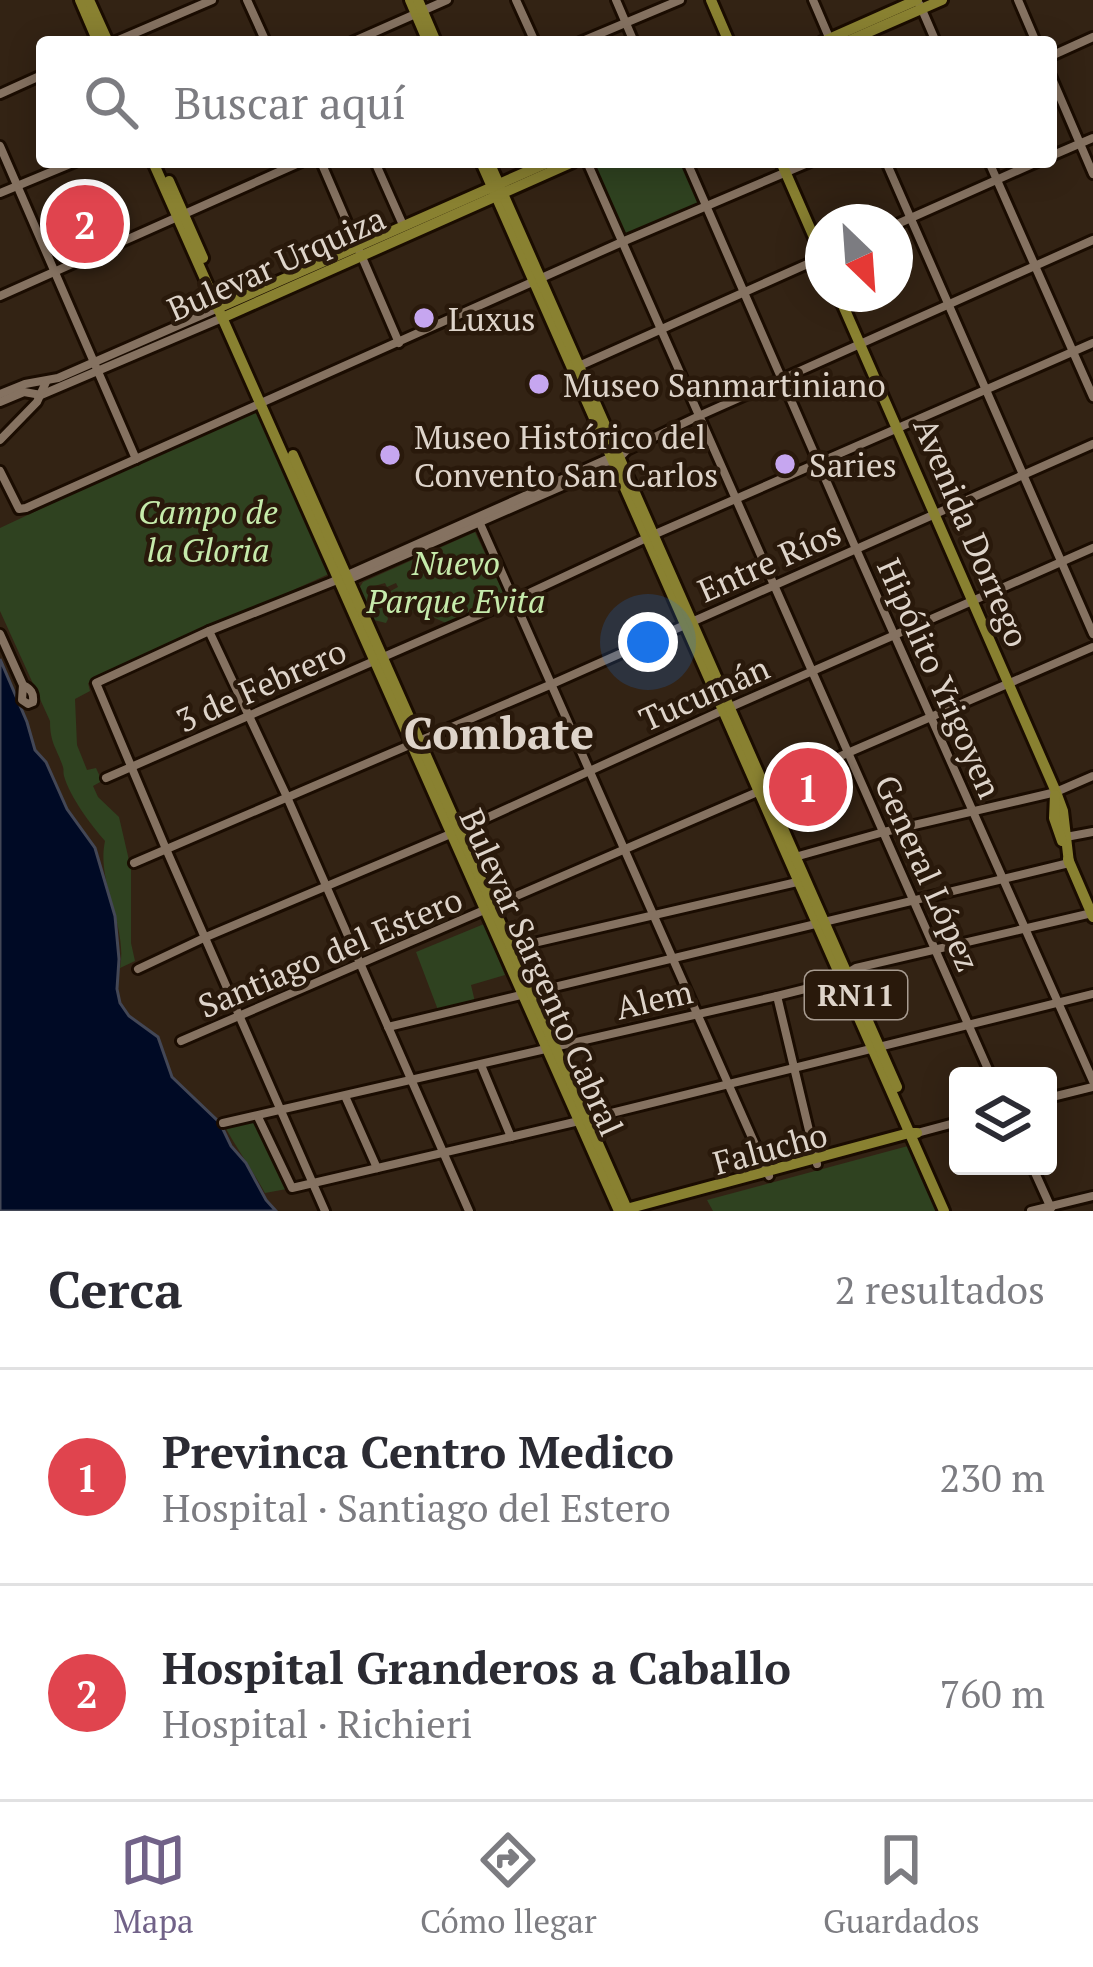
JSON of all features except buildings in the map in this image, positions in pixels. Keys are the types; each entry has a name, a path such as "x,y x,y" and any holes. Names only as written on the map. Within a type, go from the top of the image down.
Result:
{"main road":[{"path":"84,0 96,36"},
{"path":"84,0 107,36"},
{"path":"711,0 726,36"},
{"path":"840,36 919,3 942,0"},
{"path":"857,36 919,3"},
{"path":"416,6 429,36"},
{"name":"Bulevar Sargento Cabral","path":"160,168 583,1120 627,1209"},
{"name":"RN11","path":"488,168 797,882 820,922"},
{"name":"Bulevar Urquiza","path":"223,311 538,168"},
{"name":"Bulevar Urquiza","path":"358,251 403,225 557,168"},
{"path":"784,168 805,215"},
{"name":"RN11","path":"536,280 579,366 615,459"},
{"name":"Avenida Dorrego","path":"846,312 1056,791 1070,863"},
{"name":"RN11","path":"761,790 795,857 947,1211"},
{"name":"Avenida Dorrego","path":"1056,791 1057,827 1092,914"},
{"name":"Bulevar Sargento Cabral","path":"490,909 512,948 527,993"},
{"name":"Falucho","path":"627,1209 913,1135"}],"street":[{"path":"125,36 212,0"},
{"path":"248,0 263,36"},
{"path":"363,36 416,6 447,0"},
{"path":"516,0 532,36"},
{"path":"616,0 631,36"},
{"path":"595,36 680,0"},
{"path":"813,0 826,36"},
{"path":"1018,0 1033,36"},
{"path":"919,3 933,36"},
{"path":"1057,53 1093,38"},
{"path":"0,94 36,78"},
{"path":"1057,90 1093,174"},
{"path":"1057,154 1093,138"},
{"path":"0,146 136,459"},
{"path":"0,194 60,168"},
{"path":"0,296 288,168"},
{"path":"323,168 399,343"},
{"path":"378,168 403,225"},
{"name":"General López","path":"590,168 988,1067"},
{"name":"Hipólito Yrigoyen","path":"690,168 1093,1084"},
{"path":"0,471 19,509 26,508 707,207 782,168"},
{"path":"889,168 905,204"},
{"path":"992,168 1093,397"},
{"path":"913,217 1023,168"},
{"path":"913,223 1093,634"},
{"path":"325,1211 96,683 478,520 1093,240"},
{"path":"579,366 805,265"},
{"name":"Bulevar Urquiza","path":"0,398 24,392 41,395 223,311"},
{"name":"3 de Febrero","path":"106,778 1093,343"},
{"name":"Bulevar Urquiza","path":"0,398 25,384 95,367"},
{"path":"0,440 41,395 46,382"},
{"name":"Entre Ríos","path":"134,863 1093,444"},
{"path":"478,520 767,1174"},
{"name":"Tucumán","path":"138,969 1093,548"},
{"path":"209,631 469,1211"},
{"path":"0,634 22,685"},
{"name":"Santiago del Estero","path":"181,1042 1093,647"},
{"path":"795,857 1056,791 1093,776"},
{"path":"1057,827 1066,838 1093,832"},
{"path":"388,1027 1070,863"},
{"path":"512,948 797,882"},
{"name":"Alem","path":"224,1124 777,996 833,982 856,968 1092,914"},
{"path":"258,1117 292,1188 1093,994"},
{"path":"777,996 816,1161"},
{"path":"481,1065 511,1137"},
{"path":"1057,1095 1093,1084"},
{"path":"345,1096 376,1168"},
{"name":"Falucho","path":"913,1135 949,1125"},
{"path":"1036,1175 1052,1209"},
{"path":"1031,1211 1093,1196"}],"green space":[{"path":"590,168 690,168 707,207 622,242"},
{"name":"Campo de la Gloria","path":"255,408 331,573 88,683 90,691 75,699 77,745 87,770 96,768 102,781 93,786 98,797 119,817 131,869 135,961 120,968 120,936 103,857 105,841 67,784 50,721 0,611 0,528"},
{"name":"Nuevo Parque Evita","path":"475,532 504,600 448,624 394,608 387,593 398,587 385,583 371,587 370,593 376,607 383,604 388,619 386,623 370,619 358,590 363,582"},
{"path":"484,924 505,975 471,985 475,1002 438,1010 416,952"},
{"path":"258,1117 292,1188 265,1193 223,1123"},
{"path":"908,1146 937,1211 713,1211 707,1200"}],"water":[{"path":"0,659 35,750 95,848 115,916 120,1003 129,1016 158,1037 172,1077 220,1123 276,1211 0,1211"}],"place":[{"name":"Hospital Granderos a Caballo","path":"85,224"},
{"name":"Luxus","path":"424,318"},
{"name":"Museo Sanmartiniano","path":"539,384"},
{"name":"Museo Histórico del Convento San Carlos","path":"390,455"},
{"name":"Saries","path":"785,464"},
{"name":"Previnca Centro Medico","path":"808,787"}],"district":[{"name":"Combate","path":"499,732"}]}
